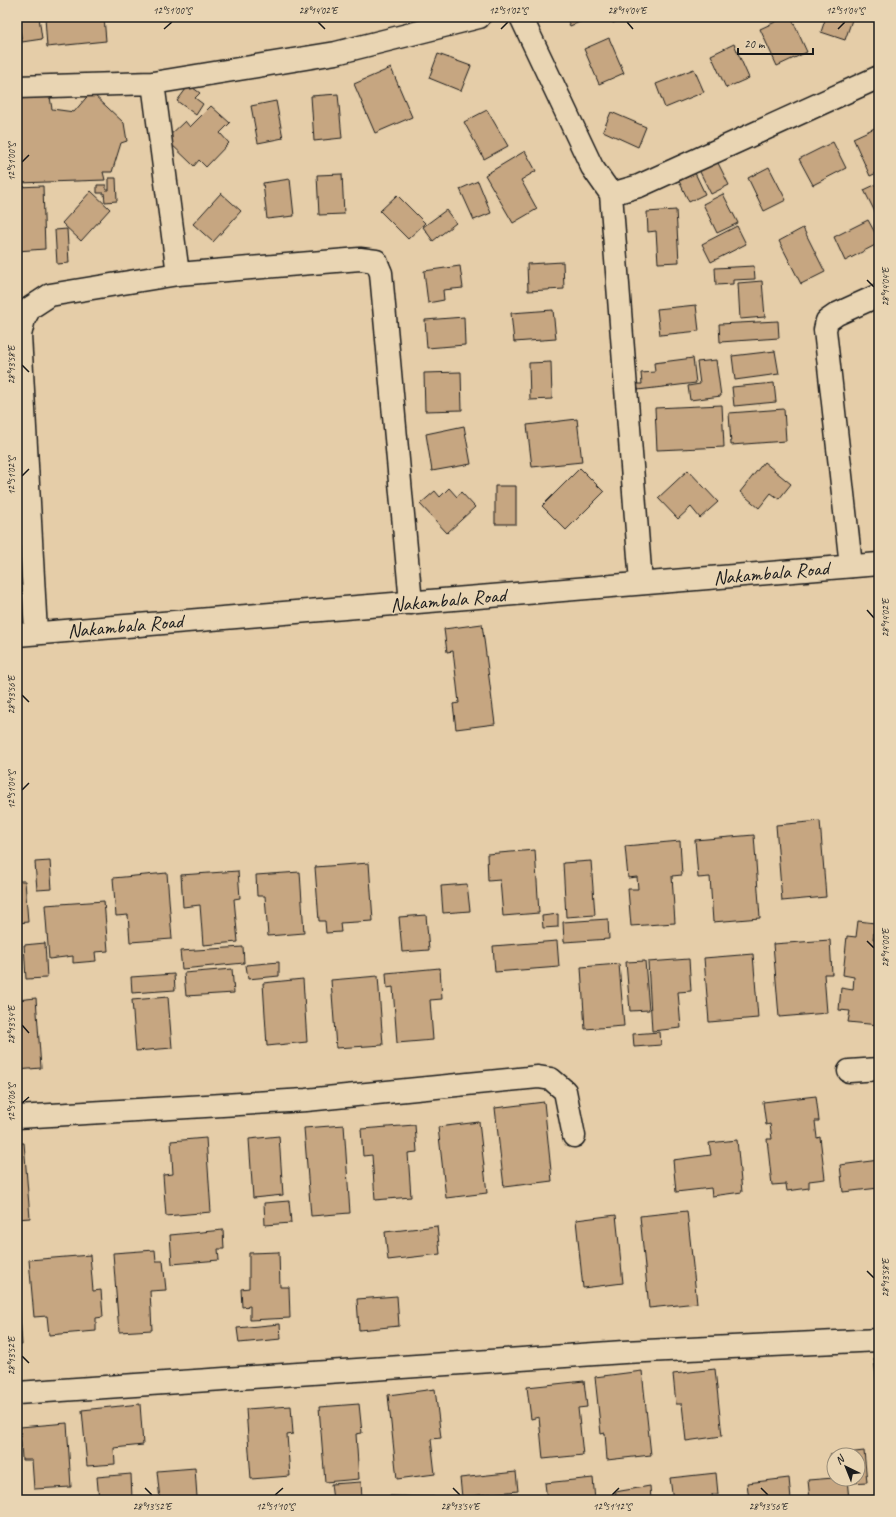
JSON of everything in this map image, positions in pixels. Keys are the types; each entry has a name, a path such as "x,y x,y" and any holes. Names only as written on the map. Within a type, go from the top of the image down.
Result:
{"street":[{"path":"17,86 153,83 336,53 479,17"},
{"path":"521,17 592,167 611,194 641,583"},
{"path":"611,194 639,186 879,78"},
{"path":"153,83 178,274"},
{"path":"27,634 20,335 24,319 30,308 50,295 178,274 360,259 376,262 381,273 411,603"},
{"path":"851,566 825,330 827,322 837,314 879,295"},
{"name":"Nakambala Road","path":"27,634 879,564"},
{"path":"849,1071 879,1069"},
{"path":"17,1118 306,1100 538,1077 551,1079 565,1091 574,1136"},
{"path":"17,1393 624,1352 879,1340"}],"building":[{"path":"18,17 39,17 42,39 22,42"},
{"path":"45,17 104,17 106,41 47,47"},
{"path":"566,17 592,17 570,26"},
{"path":"609,17 625,17 613,23"},
{"path":"786,17 791,17 807,52 777,66 760,29"},
{"path":"826,17 853,17 845,40 821,32"},
{"path":"609,38 624,73 599,84 584,49"},
{"path":"734,44 749,78 726,88 711,55"},
{"path":"438,54 471,66 461,91 429,78"},
{"path":"391,68 412,117 375,133 354,84"},
{"path":"694,69 704,92 665,108 656,84"},
{"path":"189,85 200,93 195,98 203,104 196,115 177,101"},
{"path":"91,92 124,123 127,141 121,143 112,172 103,172 105,180 18,183 17,95 50,97 52,109 74,112"},
{"path":"338,94 342,138 314,141 311,96"},
{"path":"276,101 283,138 258,143 251,106"},
{"path":"211,106 230,123 220,133 229,143 206,167 199,160 194,166 166,139 185,121 190,127"},
{"path":"487,110 508,146 484,159 464,122"},
{"path":"611,112 646,127 638,147 603,131"},
{"path":"879,126 879,172 870,176 853,138"},
{"path":"833,142 846,168 813,185 799,159"},
{"path":"525,151 536,171 521,180 537,209 513,223 485,175"},
{"path":"717,161 729,185 711,194 699,170"},
{"path":"769,167 786,200 764,211 748,178"},
{"path":"695,173 705,194 689,202 679,181"},
{"path":"342,174 344,214 319,215 317,175"},
{"path":"109,178 116,178 117,201 105,202 104,193 97,193 97,185 106,185 106,190 109,190"},
{"path":"290,179 294,216 267,219 263,183"},
{"path":"478,181 491,213 474,220 460,189"},
{"path":"879,183 879,210 875,212 864,190"},
{"path":"43,186 45,249 17,251 17,187"},
{"path":"91,191 110,209 81,241 62,223"},
{"path":"221,193 241,211 213,242 193,224"},
{"path":"723,194 738,223 717,233 703,204"},
{"path":"397,195 425,223 408,239 380,211"},
{"path":"446,210 456,223 433,241 423,227"},
{"path":"676,210 679,262 658,263 656,231 648,232 647,212"},
{"path":"868,220 879,240 879,243 845,261 834,237"},
{"path":"737,226 746,244 711,262 702,244"},
{"path":"803,228 825,272 801,284 779,241"},
{"path":"67,229 69,263 57,264 55,230"},
{"path":"563,262 564,289 528,291 527,264"},
{"path":"460,266 463,288 443,290 444,300 428,303 424,271"},
{"path":"754,266 755,279 733,280 733,284 716,285 715,268"},
{"path":"762,281 765,317 740,319 738,283"},
{"path":"696,305 699,331 660,335 657,309"},
{"path":"553,310 556,339 514,342 511,313"},
{"path":"464,317 465,345 427,348 425,320"},
{"path":"778,321 779,338 720,342 719,324"},
{"path":"775,351 779,374 735,380 732,356"},
{"path":"693,358 696,383 638,390 637,384 642,384 641,373 655,372 654,363"},
{"path":"716,360 721,396 690,400 688,386 700,384 697,362"},
{"path":"551,362 552,399 530,400 529,363"},
{"path":"461,372 462,410 425,411 424,373"},
{"path":"774,383 776,402 734,406 732,387"},
{"path":"722,405 724,447 657,450 655,408"},
{"path":"784,409 786,441 731,445 729,413"},
{"path":"577,419 582,462 532,467 527,425"},
{"path":"464,426 471,464 432,471 426,434"},
{"path":"764,462 791,484 779,499 771,493 759,508 740,492"},
{"path":"580,468 604,492 566,530 542,506"},
{"path":"688,470 718,502 700,518 691,507 678,519 658,498"},
{"path":"495,486 516,486 516,524 495,524"},
{"path":"449,488 457,497 461,492 475,507 447,533 420,504 435,491 440,497"},
{"path":"482,624 495,724 456,729 453,704 459,703 453,651 447,652 444,629"},
{"path":"820,821 826,897 782,901 776,825"},
{"path":"754,835 760,918 713,922 710,877 698,878 695,840"},
{"path":"680,841 682,875 672,876 675,923 631,926 628,889 638,889 637,877 628,878 625,846"},
{"path":"535,850 539,913 503,916 500,880 488,881 487,854"},
{"path":"50,861 52,889 37,890 35,862"},
{"path":"591,861 595,915 566,917 563,863"},
{"path":"369,863 373,921 340,923 341,932 326,933 325,921 319,921 315,867"},
{"path":"238,871 240,898 234,899 238,942 203,945 200,905 183,907 181,875"},
{"path":"300,872 304,933 268,936 265,896 257,896 256,875"},
{"path":"167,873 172,939 130,942 128,915 116,916 113,878"},
{"path":"17,881 25,881 28,922 17,923"},
{"path":"467,884 470,911 443,913 441,886"},
{"path":"104,901 108,951 95,952 96,961 73,963 73,956 49,959 45,905"},
{"path":"558,914 558,927 543,928 542,916"},
{"path":"426,915 429,950 402,952 399,917"},
{"path":"608,919 609,939 564,942 563,922"},
{"path":"858,921 875,923 873,939 879,939 879,1025 848,1022 850,1011 839,1010 841,988 853,990 854,977 843,975 847,936 856,937"},
{"path":"830,940 832,974 824,974 827,1013 779,1017 773,944"},
{"path":"557,941 559,967 495,972 493,946"},
{"path":"45,943 47,978 26,979 24,945"},
{"path":"243,947 244,963 182,969 180,951"},
{"path":"753,954 758,1018 709,1022 704,958"},
{"path":"689,959 691,991 678,992 681,1028 652,1031 648,962"},
{"path":"645,961 649,1010 630,1011 626,962"},
{"path":"279,962 279,976 248,979 246,965"},
{"path":"619,964 624,1026 585,1029 581,967"},
{"path":"440,968 442,999 430,1000 433,1040 397,1043 393,987 387,988 386,973"},
{"path":"232,969 234,993 186,996 184,973"},
{"path":"174,974 175,990 132,993 131,977"},
{"path":"378,976 383,1045 336,1048 331,980"},
{"path":"303,979 307,1042 267,1046 263,983"},
{"path":"168,997 172,1048 136,1051 132,1000"},
{"path":"36,998 41,1068 17,1070 17,1000"},
{"path":"660,1032 661,1045 634,1047 633,1034"},
{"path":"816,1096 819,1121 815,1121 817,1138 820,1137 825,1179 809,1181 809,1188 787,1191 786,1184 772,1185 767,1139 772,1139 770,1124 766,1125 763,1102"},
{"path":"544,1102 552,1181 504,1187 495,1108"},
{"path":"479,1122 487,1193 446,1198 438,1127"},
{"path":"344,1125 350,1213 311,1216 304,1128"},
{"path":"415,1125 417,1152 408,1153 411,1197 375,1200 372,1155 363,1156 361,1129"},
{"path":"279,1136 283,1195 253,1198 249,1139"},
{"path":"206,1138 211,1212 166,1216 163,1175 173,1174 171,1141"},
{"path":"737,1140 742,1192 712,1196 711,1188 676,1192 673,1160 711,1155 709,1143"},
{"path":"17,1143 24,1143 30,1218 17,1219"},
{"path":"879,1160 879,1188 843,1192 840,1165"},
{"path":"289,1201 291,1223 265,1225 264,1203"},
{"path":"687,1211 697,1303 649,1308 640,1216"},
{"path":"616,1215 623,1283 583,1288 576,1220"},
{"path":"437,1226 440,1254 388,1260 385,1232"},
{"path":"223,1230 224,1249 218,1249 219,1260 172,1264 170,1235"},
{"path":"155,1250 156,1261 163,1261 166,1290 150,1291 152,1330 119,1332 113,1253"},
{"path":"279,1252 280,1287 289,1287 290,1318 250,1320 250,1306 242,1307 241,1289 249,1288 249,1253"},
{"path":"90,1255 93,1291 101,1290 103,1317 96,1318 96,1331 49,1335 47,1316 34,1317 29,1260"},
{"path":"17,1271 22,1345 17,1345"},
{"path":"397,1296 399,1326 359,1330 357,1299"},
{"path":"280,1324 281,1339 239,1343 237,1328"},
{"path":"874,1359 879,1359 879,1403"},
{"path":"715,1369 722,1436 686,1441 682,1404 676,1404 673,1374"},
{"path":"642,1371 651,1455 607,1460 605,1433 601,1434 595,1377"},
{"path":"584,1381 587,1407 578,1408 583,1455 543,1459 539,1417 531,1419 527,1387"},
{"path":"435,1389 441,1438 431,1439 435,1474 397,1479 388,1395"},
{"path":"140,1404 143,1445 114,1448 115,1464 87,1466 82,1410"},
{"path":"359,1404 362,1433 356,1434 359,1479 325,1482 319,1407"},
{"path":"291,1406 293,1434 287,1435 290,1476 251,1479 246,1409"},
{"path":"67,1423 71,1487 34,1489 32,1460 22,1460 20,1427"},
{"path":"195,1468 197,1497 160,1500 157,1471"},
{"path":"516,1472 518,1491 462,1497 460,1478"},
{"path":"716,1473 718,1494 712,1494 713,1500 673,1500 670,1478"},
{"path":"131,1474 132,1500 99,1500 97,1477"},
{"path":"593,1478 595,1500 547,1500 545,1483"},
{"path":"789,1478 791,1500 749,1500 747,1483"},
{"path":"826,1479 826,1487 848,1487 849,1500 810,1500 808,1480"},
{"path":"361,1482 362,1499 333,1500 331,1484"},
{"path":"650,1486 651,1500 616,1500 615,1492"},
{"path":"509,1495 510,1500 471,1500 471,1499"},
{"path":"389,1496 434,1497 434,1500 389,1500"}]}
